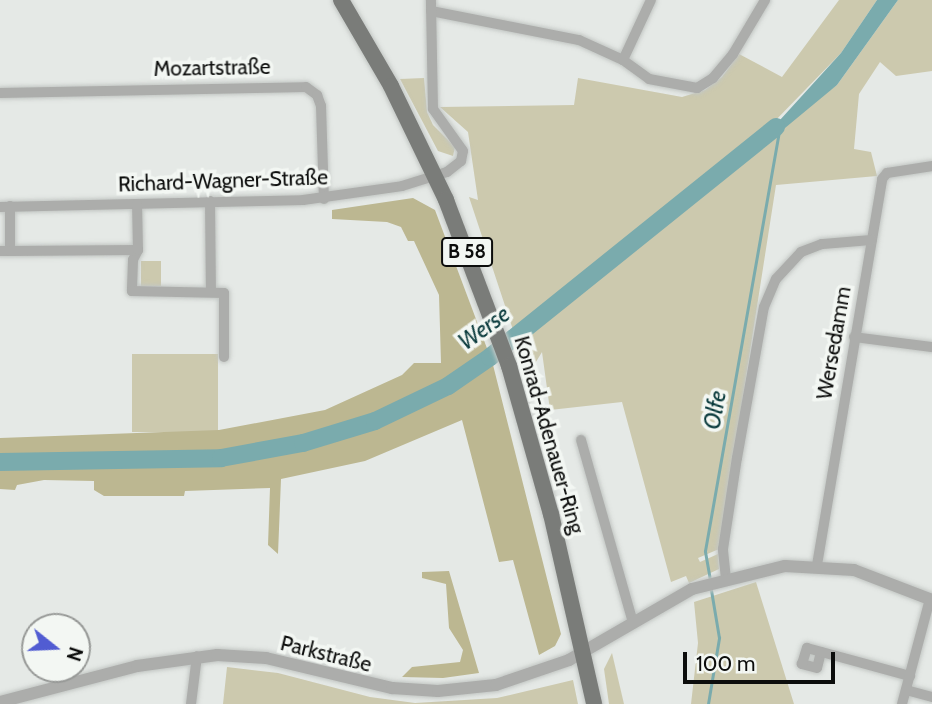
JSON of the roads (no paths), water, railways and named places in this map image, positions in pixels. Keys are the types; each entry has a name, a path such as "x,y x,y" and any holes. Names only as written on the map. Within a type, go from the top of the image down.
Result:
{"main road":[{"name":"Konrad-Adenauer-Ring","path":"341,0 435,177 509,366 551,514 594,704"}],"street":[{"path":"623,60 651,0"},
{"path":"435,177 454,169 463,151 433,109 431,6 579,40 623,60 649,79 697,88 713,78 733,54 765,0"},
{"name":"Mozartstraße","path":"0,93 306,88 317,95 321,106 324,198"},
{"name":"Wersedamm","path":"817,565 882,179 887,173 932,166"},
{"name":"Richard-Wagner-Straße","path":"5,251 5,206 324,198 435,177"},
{"path":"210,201 211,290"},
{"path":"137,204 138,250 133,260 132,291 211,290 224,295 224,357"},
{"path":"715,582 764,307 776,278 800,251 822,244 872,240"},
{"path":"5,251 138,250"},
{"path":"854,337 932,347"},
{"path":"581,440 633,622"},
{"name":"Parkstraße","path":"0,702 137,666 197,656 265,659 371,685 428,691 496,685 583,653 633,622 715,582 768,569 817,565 893,581 931,599"},
{"path":"902,704 931,599"},
{"path":"821,652 910,676"},
{"path":"191,704 197,656"},
{"path":"905,690 932,697"}],"water":[{"path":"877,0 898,0 837,85 785,128 760,142 841,53"}],"waterway":[{"name":"Werse","path":"0,462 221,458 303,443 375,421 448,386 490,357 776,127"},
{"name":"Olfe","path":"710,580 705,551 779,130"},
{"name":"Olfe","path":"708,704 719,638 711,590"}]}
